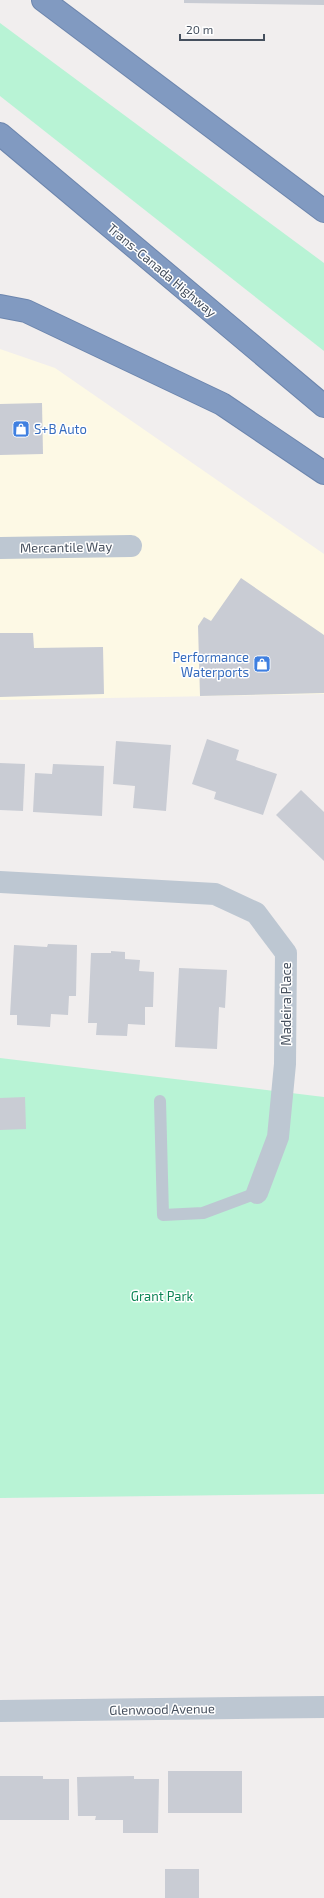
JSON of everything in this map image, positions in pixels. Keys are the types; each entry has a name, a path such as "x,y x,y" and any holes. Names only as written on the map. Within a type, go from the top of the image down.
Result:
{"highway":[{"path":"42,0 324,211"},
{"name":"Trans-Canada Highway","path":"0,134 324,406"},
{"path":"0,306 26,311 222,404 324,473"}],"street":[{"name":"Mercantile Way","path":"0,548 131,546"},
{"name":"Madeira Place","path":"0,882 215,894 256,913 286,954 285,1064 278,1137 257,1193"},
{"name":"Glenwood Avenue","path":"0,1711 324,1708"}],"lane":[{"path":"160,1101 163,1215 203,1213 257,1193"}],"shaded area":[{"path":"0,349 55,368 324,554 324,694 0,700"}],"green space":[{"path":"0,23 324,263 324,351 0,96"},
{"name":"Grant Park","path":"0,1058 324,1097 324,1494 0,1498"}],"building":[{"path":"184,0 324,0 324,5 184,3"},
{"name":"S+B Auto","path":"42,403 43,454 0,455 0,404"},
{"name":"Performance Waterports","path":"241,578 324,635 324,693 200,696 198,626 204,617 211,621"},
{"path":"0,633 33,633 34,648 103,647 104,694 0,697"},
{"path":"207,739 239,750 236,760 277,774 263,815 214,799 216,792 192,784"},
{"path":"116,741 171,745 166,811 133,808 135,786 113,784"},
{"path":"0,763 25,764 23,811 0,810"},
{"path":"53,764 104,766 102,816 33,812 35,773 52,774"},
{"path":"301,790 324,812 324,861 276,815"},
{"path":"48,944 77,945 76,996 69,996 68,1015 51,1014 50,1027 17,1025 17,1015 10,1015 14,945 47,947"},
{"path":"111,951 125,952 125,959 140,960 139,971 154,972 153,1007 145,1007 145,1025 128,1024 127,1036 96,1035 97,1023 88,1023 91,953 111,953"},
{"path":"179,968 227,970 225,1008 219,1007 217,1049 175,1047"},
{"path":"25,1097 26,1129 0,1130 0,1098"},
{"path":"168,1771 242,1771 242,1813 168,1813"},
{"path":"0,1776 43,1776 43,1779 69,1779 69,1820 0,1820"},
{"path":"134,1776 134,1779 159,1779 158,1833 123,1833 123,1820 95,1820 96,1816 78,1816 77,1777"},
{"path":"165,1869 199,1869 199,1898 165,1898"}],"place":[{"name":"S+B Auto","path":"21,429"},
{"name":"Performance Waterports","path":"262,664"}]}
